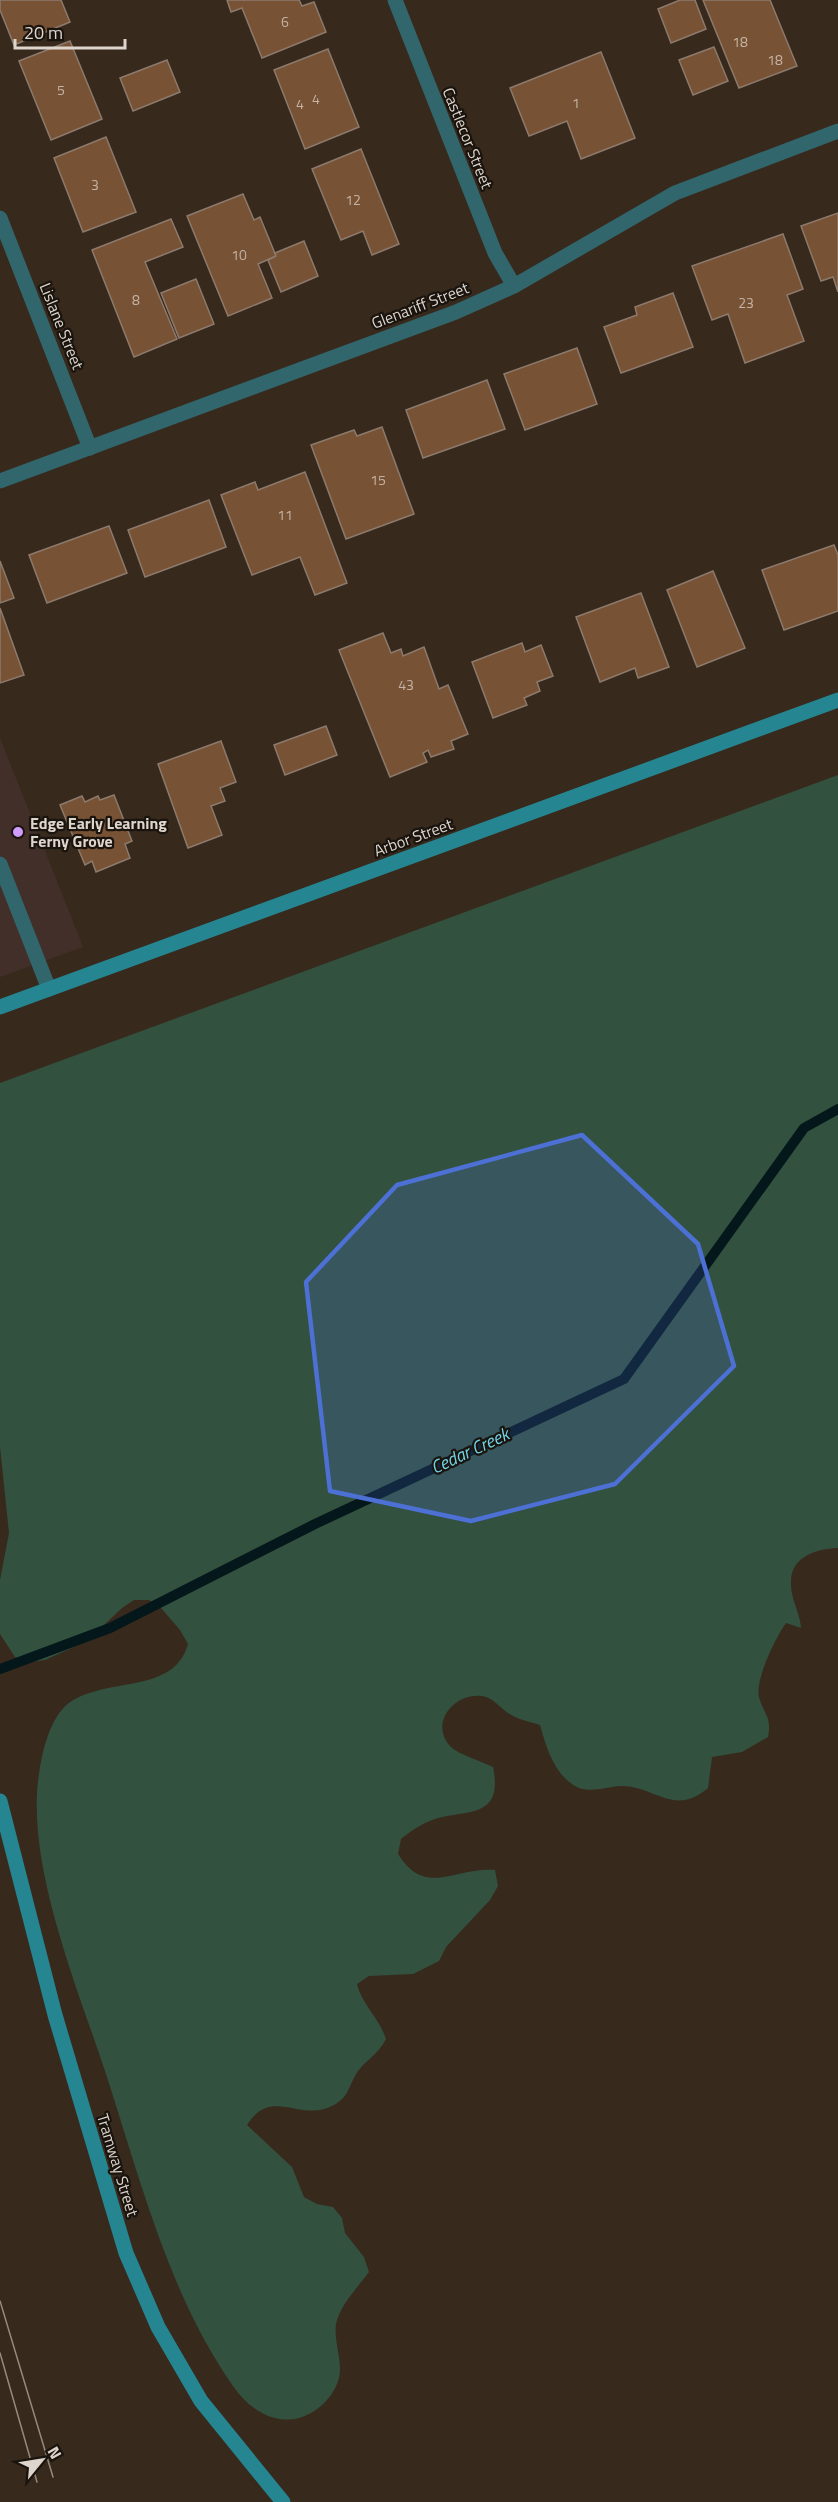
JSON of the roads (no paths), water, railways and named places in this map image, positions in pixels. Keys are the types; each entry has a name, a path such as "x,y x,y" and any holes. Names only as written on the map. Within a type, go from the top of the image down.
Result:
{"street":[{"name":"Castlecor Street","path":"395,0 495,253 514,286"},
{"name":"Glenariff Street","path":"0,481 456,312 514,286 675,193 838,131"},
{"name":"Lislane Street","path":"0,218 90,448"},
{"name":"Arbor Street","path":"0,1007 838,700"},
{"path":"0,864 50,989"},
{"name":"Tramway Street","path":"1,1804 55,2014 126,2253 158,2327 201,2401 283,2502"}],"waterway":[{"name":"Cedar Creek","path":"0,1669 110,1628 315,1524 624,1379 804,1128 838,1109"}],"tram line":[{"path":"0,2301 53,2477"},
{"path":"0,2353 37,2482"}],"place":[{"name":"Edge Early Learning Ferny Grove","path":"18,832"}]}
